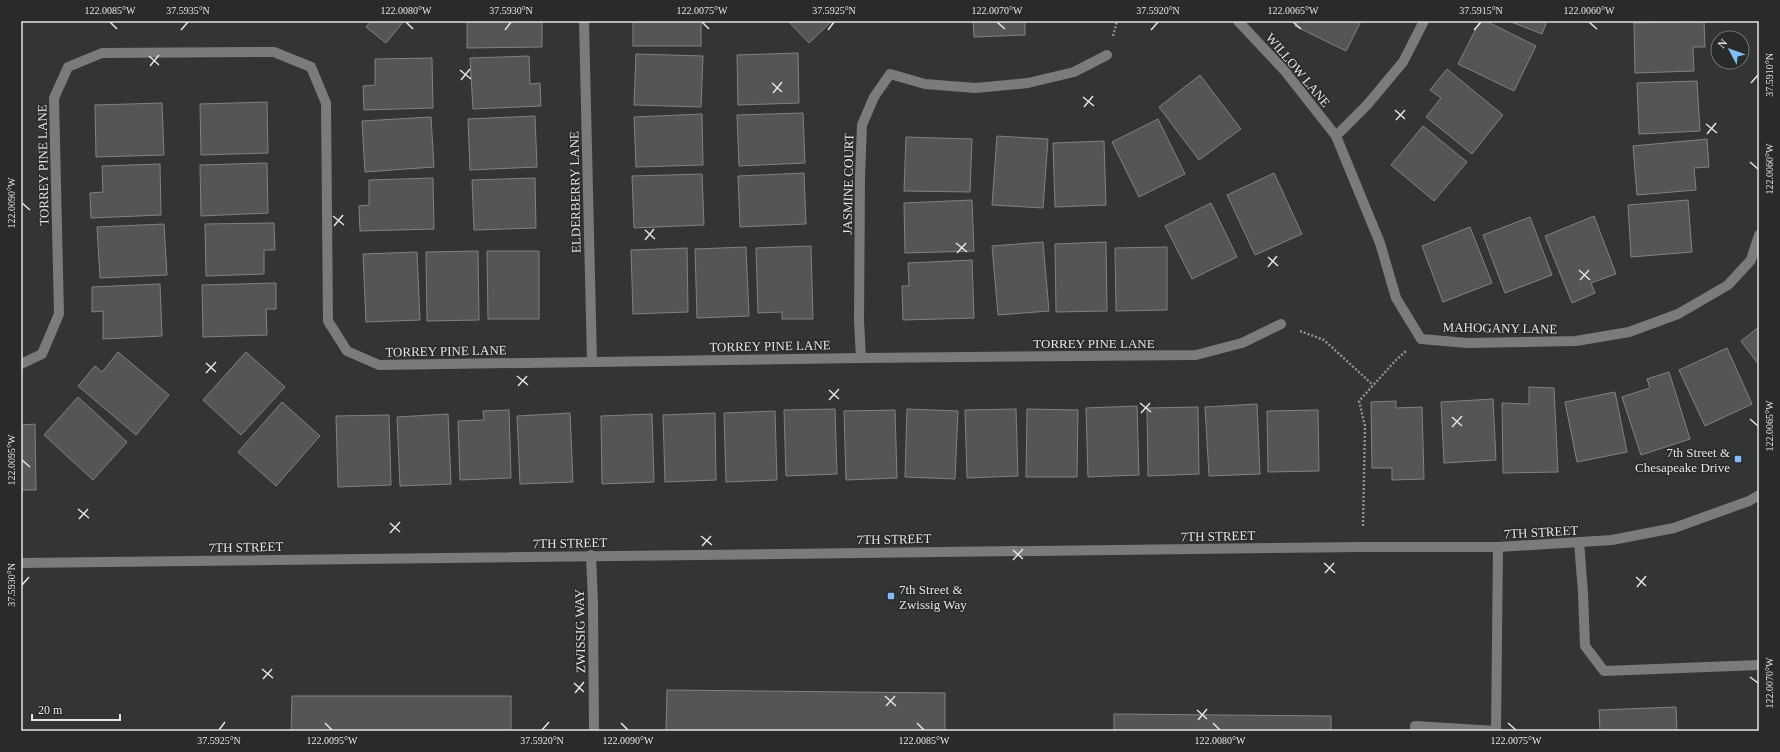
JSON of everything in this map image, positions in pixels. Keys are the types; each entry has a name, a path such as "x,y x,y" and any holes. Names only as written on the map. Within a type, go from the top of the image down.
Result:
{"street":[{"name":"ELDERBERRY LANE","path":"584,21 592,362"},
{"name":"WILLOW LANE","path":"1238,21 1284,70 1336,136"},
{"path":"1421,339 1396,298 1380,243 1336,136 1367,105 1403,62 1424,21"},
{"name":"TORREY PINE LANE","path":"21,364 42,354 59,314 54,98 68,67 102,53 274,52 311,67 326,103 328,321 347,351 379,365 1196,355 1242,343 1281,324"},
{"name":"JASMINE COURT","path":"861,358 859,313 862,125 874,97 890,74 925,84 975,88 1028,84 1074,72 1107,55"},
{"name":"MAHOGANY LANE","path":"1421,339 1467,343 1576,342 1629,332 1678,314 1728,284 1752,260 1759,235"},
{"name":"7TH STREET","path":"21,563 591,555 1498,547 1612,540 1674,528 1749,501 1759,494"},
{"path":"1579,542 1585,646 1604,671 1759,665"},
{"path":"1415,731 1415,726 1496,731 1498,547"},
{"name":"ZWISSIG WAY","path":"591,555 594,731"}],"path":[{"path":"1281,324 1324,340 1373,385"},
{"path":"1363,547 1365,426 1359,401 1395,361 1421,339"}],"building":[{"path":"371,21 404,21 386,43 366,27"},
{"path":"467,21 542,21 542,47 467,48"},
{"path":"633,21 701,21 701,46 633,46"},
{"path":"788,21 832,21 809,43"},
{"path":"973,21 1025,21 1025,35 974,37"},
{"path":"1298,21 1361,21 1346,51 1295,26"},
{"path":"1480,21 1486,21 1536,46 1514,91 1458,64"},
{"path":"1509,21 1547,21 1542,34"},
{"path":"1704,21 1705,47 1693,47 1694,71 1635,73 1634,23"},
{"path":"798,53 799,103 738,105 737,55"},
{"path":"636,54 703,56 701,107 634,105"},
{"path":"529,56 530,84 540,83 541,106 473,109 470,58"},
{"path":"432,58 433,108 364,110 363,86 375,85 375,59"},
{"path":"1447,69 1503,115 1472,154 1426,117 1441,98 1430,90"},
{"path":"1200,75 1241,129 1199,160 1159,107"},
{"path":"1697,81 1700,131 1639,134 1637,83"},
{"path":"267,102 268,153 201,155 200,104"},
{"path":"162,103 164,155 96,157 95,105"},
{"path":"803,113 805,163 739,166 737,115"},
{"path":"702,114 703,165 636,167 634,117"},
{"path":"535,116 537,167 470,170 468,119"},
{"path":"431,117 434,167 365,172 362,121"},
{"path":"1158,119 1185,174 1139,197 1112,142"},
{"path":"1423,126 1467,162 1434,201 1391,165"},
{"path":"997,136 1048,139 1043,208 992,205"},
{"path":"906,137 972,139 970,192 904,191"},
{"path":"1707,139 1709,167 1694,168 1696,190 1637,195 1633,146"},
{"path":"1104,141 1106,205 1055,207 1053,143"},
{"path":"267,163 268,213 201,216 200,165"},
{"path":"160,164 161,215 91,218 90,193 103,192 102,166"},
{"path":"804,173 806,224 740,227 738,176"},
{"path":"1274,173 1302,234 1255,255 1227,195"},
{"path":"702,174 704,225 634,228 632,176"},
{"path":"433,178 434,229 360,231 359,206 369,205 369,180"},
{"path":"535,178 536,228 474,230 472,180"},
{"path":"972,200 974,251 905,253 904,203"},
{"path":"1688,200 1692,252 1631,257 1628,205"},
{"path":"1211,203 1237,257 1192,279 1165,226"},
{"path":"1594,216 1616,274 1591,283 1595,293 1572,303 1545,236"},
{"path":"1530,217 1552,275 1505,293 1483,235"},
{"path":"274,223 275,250 264,250 264,274 206,276 205,224"},
{"path":"164,224 167,275 100,278 97,227"},
{"path":"1470,227 1492,283 1443,302 1422,246"},
{"path":"1043,242 1049,311 998,315 992,246"},
{"path":"1106,242 1107,311 1056,312 1055,244"},
{"path":"811,246 813,319 782,319 782,312 758,313 756,248"},
{"path":"746,247 749,316 697,318 695,249"},
{"path":"1167,247 1167,310 1116,311 1115,248"},
{"path":"687,248 688,312 633,314 631,250"},
{"path":"478,251 479,320 427,321 426,252"},
{"path":"487,251 539,251 539,319 488,319"},
{"path":"417,252 420,320 366,322 363,254"},
{"path":"972,260 974,318 903,320 902,286 909,286 908,263"},
{"path":"276,283 276,309 266,309 267,335 203,337 202,285"},
{"path":"160,284 162,336 103,339 103,311 92,312 92,287"},
{"path":"1759,327 1759,365 1741,341"},
{"path":"1727,348 1752,404 1705,426 1679,370"},
{"path":"118,352 169,395 136,435 78,386 95,366 102,372"},
{"path":"246,352 285,387 241,435 203,400"},
{"path":"1669,372 1690,439 1641,455 1622,397 1650,388 1647,379"},
{"path":"1529,387 1554,388 1558,472 1503,473 1502,403 1529,404"},
{"path":"1615,392 1627,452 1577,462 1565,402"},
{"path":"78,397 127,442 93,480 44,435"},
{"path":"1493,399 1496,460 1444,463 1441,402"},
{"path":"1396,401 1396,408 1422,407 1424,479 1392,480 1392,468 1372,468 1371,402"},
{"path":"282,402 320,436 276,486 238,452"},
{"path":"1257,404 1260,474 1209,476 1205,407"},
{"path":"1137,406 1139,475 1088,477 1086,408"},
{"path":"1198,407 1199,474 1148,476 1147,408"},
{"path":"835,409 837,474 786,476 784,410"},
{"path":"907,409 958,411 955,479 905,477"},
{"path":"1016,409 1018,476 967,478 965,410"},
{"path":"1027,409 1078,410 1077,477 1026,477"},
{"path":"509,410 511,478 460,480 458,421 484,420 483,411"},
{"path":"895,410 897,478 846,480 844,411"},
{"path":"1318,410 1319,471 1268,472 1267,411"},
{"path":"775,411 777,480 726,482 724,413"},
{"path":"570,413 573,482 520,484 517,416"},
{"path":"715,413 716,480 665,482 663,415"},
{"path":"448,414 451,484 400,486 397,417"},
{"path":"652,414 654,482 602,484 601,416"},
{"path":"389,415 391,485 338,487 336,416"},
{"path":"35,424 36,490 21,490 21,425"},
{"path":"667,690 945,693 945,731 666,731"},
{"path":"292,696 511,696 511,731 291,731"},
{"path":"1676,707 1677,731 1600,731 1599,710"},
{"path":"1114,714 1331,716 1331,731 1114,731"}],"place":[{"name":"7th Street & Chesapeake Drive","path":"1738,459"},
{"name":"7th Street & Zwissig Way","path":"891,596"}]}
